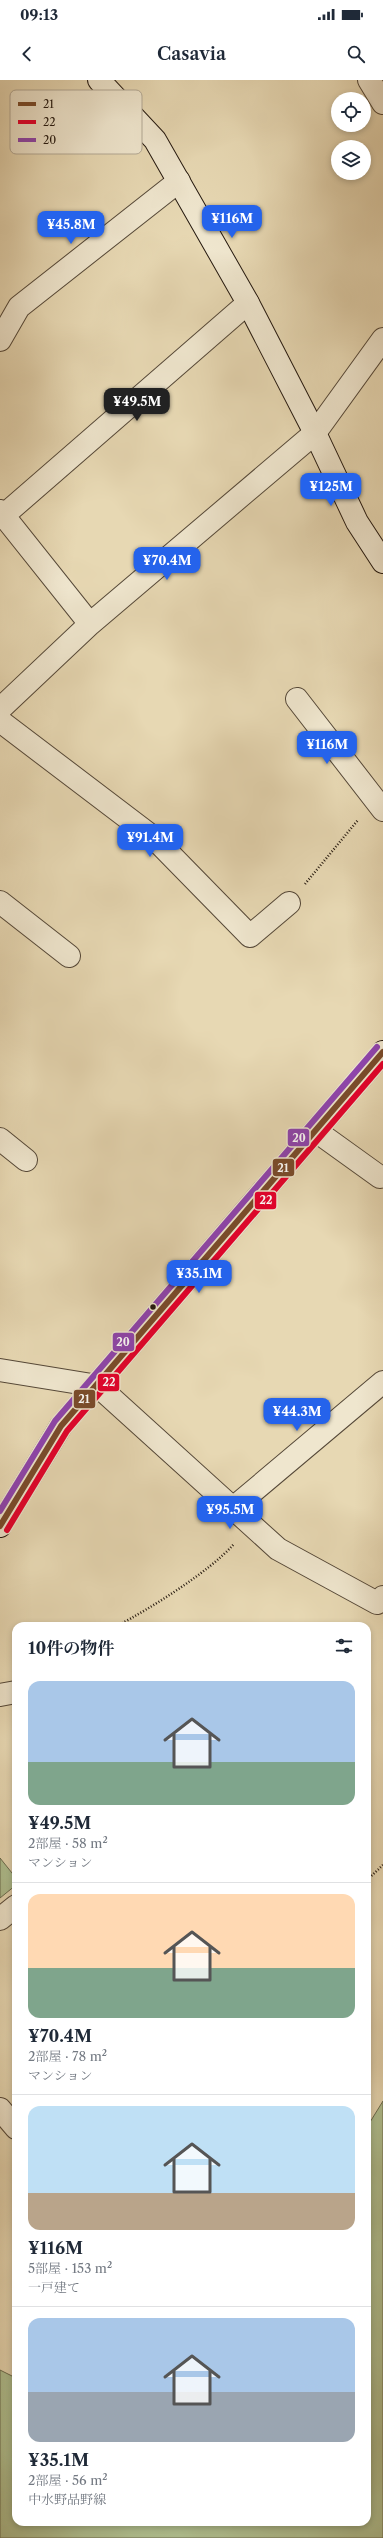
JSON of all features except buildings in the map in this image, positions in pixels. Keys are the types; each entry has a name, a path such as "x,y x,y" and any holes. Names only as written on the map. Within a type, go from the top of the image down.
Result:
{"street":[{"path":"99,80 108,90"},
{"path":"369,80 383,103"},
{"path":"142,126 155,140 248,303 315,433 357,522 383,562"},
{"path":"0,340 19,307 179,181"},
{"path":"90,624 2,513 248,303"},
{"path":"0,709 90,624 315,433 383,339"},
{"path":"297,699 379,805"},
{"path":"0,721 154,838 250,936 289,903"},
{"path":"0,902 69,956"},
{"path":"0,1526 61,1426 98,1386 383,1052"},
{"path":"316,1131 380,1177"},
{"path":"0,1139 26,1160"},
{"path":"0,1370 98,1386 232,1509 278,1549 377,1603 383,1597"},
{"path":"232,1509 383,1382"},
{"path":"0,1695 12,1693"},
{"path":"0,1919 12,1909"},
{"path":"0,2110 12,2124"}],"path":[{"path":"289,903 379,805"},
{"path":"125,1622 136,1616 222,1557 250,1525"},
{"path":"371,1876 383,1865"}],"green space":[{"path":"0,1858 12,1873 12,1888 0,1898"},
{"path":"383,2101 383,2538 0,2538 0,2370 12,2376 12,2526 371,2526 371,2120"}],"transit line":[{"name":"20","path":"0,1511 55,1421 377,1047"},
{"name":"21","path":"0,1526 61,1426 383,1052"},
{"name":"22","path":"7,1530 67,1431 383,1064"}]}
